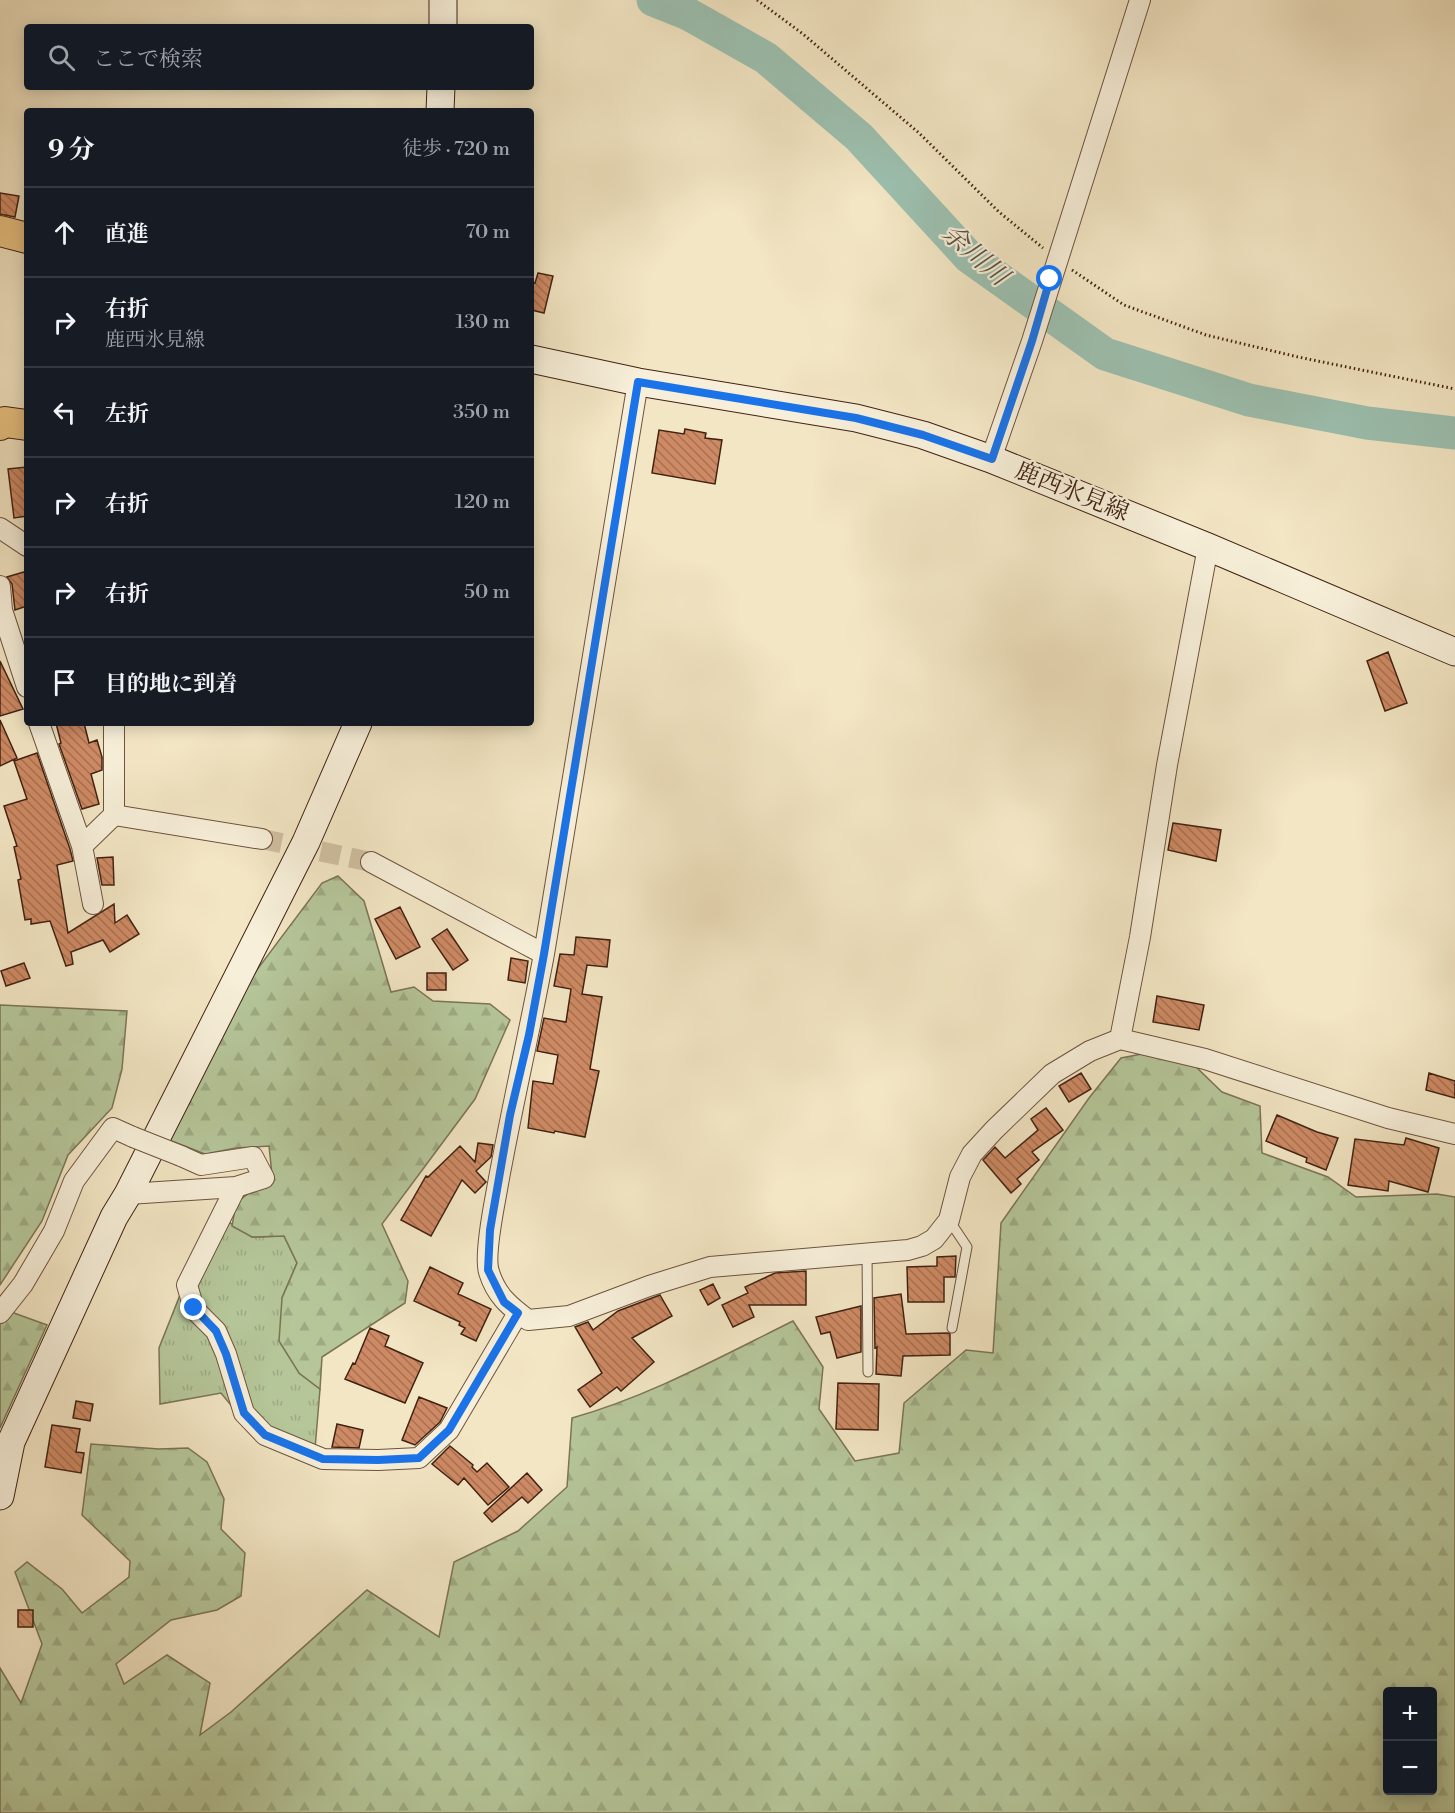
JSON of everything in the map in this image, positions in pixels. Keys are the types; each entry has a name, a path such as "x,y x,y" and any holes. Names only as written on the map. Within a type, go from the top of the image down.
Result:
{"main road":[{"path":"443,0 443,24"},
{"path":"440,108 441,90"},
{"path":"0,231 24,237"},
{"name":"鹿西氷見線","path":"534,359 638,382 856,418 923,435 992,459 1208,547 1455,652"},
{"path":"0,425 4,422 24,425"},
{"path":"0,1496 11,1442 114,1217 128,1194 306,842 357,726"}],"street":[{"path":"992,459 1032,341 1140,0"},
{"path":"638,382 544,954 529,1035 510,1115 490,1230 488,1270 504,1302 528,1320 569,1316 710,1267 908,1250 922,1246 934,1239 949,1220 960,1177 972,1154 994,1130 1052,1074 1090,1051 1120,1039 1205,1059 1388,1118 1455,1134"},
{"path":"0,528 24,544"},
{"path":"1120,1039 1140,937 1167,765 1208,547"},
{"path":"0,586 2,610 24,678"},
{"path":"40,726 82,846 93,904"},
{"path":"82,846 114,815 114,726"},
{"path":"114,815 262,839"},
{"path":"371,862 544,954"},
{"path":"0,1313 23,1284 54,1231 74,1181 112,1128 201,1165 253,1157 264,1178 236,1187 128,1194"},
{"path":"236,1187 187,1285 194,1308 216,1331 226,1354 244,1413 265,1435 323,1459 419,1458 449,1430 518,1313"}],"lane":[{"path":"949,1220 967,1247 952,1328"},
{"path":"867,1253 868,1372"}],"green space":[{"path":"338,876 364,901 391,992 414,987 433,1001 490,1004 510,1020 475,1099 382,1224 408,1281 405,1303 322,1357 320,1389 299,1373 279,1341 282,1298 297,1263 284,1236 252,1237 232,1226 236,1203 272,1175 269,1146 236,1148 205,1154 169,1140 253,975 322,883"},
{"path":"0,1005 127,1011 122,1069 112,1108 68,1155 42,1221 0,1285"},
{"path":"1147,1053 1196,1067 1222,1092 1260,1106 1262,1153 1328,1177 1356,1197 1437,1194 1455,1197 1455,1813 0,1813 0,1668 21,1703 42,1644 15,1572 27,1562 62,1589 82,1613 129,1577 130,1561 82,1515 91,1444 159,1449 188,1448 207,1462 224,1499 221,1529 245,1553 241,1596 217,1610 171,1620 116,1664 124,1684 167,1655 210,1683 200,1735 231,1712 367,1590 439,1637 454,1562 518,1531 567,1487 572,1418 657,1387 793,1321 823,1367 819,1409 855,1461 899,1453 904,1403 966,1350 993,1353 1001,1223 1089,1098 1121,1058"},
{"path":"213,1212 252,1237 284,1236 297,1263 282,1298 299,1373 320,1389 315,1449 234,1409 221,1393 160,1404 159,1348"},
{"path":"0,1308 47,1325 0,1428"}],"building":[{"path":"0,193 19,196 15,217 0,214"},
{"path":"538,273 553,276 544,313 534,311 535,283"},
{"path":"685,429 706,433 705,438 722,440 715,484 652,473 659,430 684,434"},
{"path":"24,467 24,516 14,518 8,469"},
{"path":"24,572 24,607 15,610 12,584 7,577"},
{"path":"1388,652 1407,703 1385,711 1367,661"},
{"path":"0,661 23,709 0,716"},
{"path":"0,720 17,758 0,766"},
{"path":"57,726 85,726 89,743 97,740 102,757 102,770 91,774 99,804 82,809 59,744 61,743"},
{"path":"37,753 73,861 57,865 68,933 114,904 115,923 127,915 139,934 110,952 103,940 71,952 73,964 66,966 50,921 31,924 31,919 25,920 18,880 21,879 14,847 17,846 4,806 27,799 14,761"},
{"path":"1173,823 1221,830 1216,861 1168,850"},
{"path":"113,857 114,885 102,885 97,858"},
{"path":"400,907 420,947 396,959 375,919"},
{"path":"447,929 468,960 453,970 432,939"},
{"path":"576,937 610,940 607,967 587,965 582,994 602,997 590,1069 599,1071 585,1137 528,1128 533,1081 553,1084 558,1055 537,1051 544,1018 566,1022 571,989 554,986 560,954 574,955"},
{"path":"511,958 528,961 525,983 508,980"},
{"path":"24,963 30,978 6,986 1,971"},
{"path":"427,973 446,973 446,990 427,990"},
{"path":"1157,996 1204,1005 1199,1030 1153,1022"},
{"path":"1081,1073 1091,1089 1069,1102 1059,1086"},
{"path":"1429,1073 1455,1081 1455,1098 1426,1090"},
{"path":"1046,1108 1063,1130 1032,1152 1039,1160 1017,1179 1021,1184 1011,1193 983,1160 995,1147 1005,1158 1038,1130 1031,1119"},
{"path":"1277,1115 1338,1138 1326,1170 1306,1162 1307,1158 1266,1141"},
{"path":"1406,1138 1439,1148 1428,1192 1389,1181 1388,1191 1348,1185 1355,1139 1404,1145"},
{"path":"478,1143 493,1145 491,1157 476,1171 486,1182 475,1193 462,1180 431,1236 401,1220 426,1176 428,1177 460,1146 475,1162"},
{"path":"956,1256 955,1277 944,1277 944,1302 908,1302 907,1267 937,1266 937,1257"},
{"path":"430,1267 463,1283 458,1294 491,1309 476,1341 461,1334 465,1328 459,1325 460,1322 414,1301"},
{"path":"806,1271 806,1305 749,1305 754,1317 733,1327 722,1305 748,1293 745,1287 775,1273"},
{"path":"713,1284 720,1298 708,1305 700,1290"},
{"path":"901,1294 906,1334 948,1333 950,1334 950,1355 903,1356 901,1376 876,1374 874,1298"},
{"path":"660,1295 672,1316 632,1338 654,1362 621,1391 617,1387 590,1407 578,1390 602,1373 575,1327 588,1322 593,1330 618,1311"},
{"path":"861,1306 861,1352 837,1358 830,1332 821,1334 816,1317"},
{"path":"370,1328 389,1336 385,1346 423,1363 405,1403 345,1379 353,1363 355,1364"},
{"path":"838,1383 879,1384 878,1430 836,1429"},
{"path":"419,1397 447,1408 440,1422 415,1445 402,1440"},
{"path":"76,1401 93,1404 90,1421 73,1418"},
{"path":"337,1424 363,1430 359,1448 332,1447"},
{"path":"52,1425 80,1429 76,1452 84,1453 81,1473 45,1467"},
{"path":"450,1446 473,1465 472,1467 477,1472 487,1463 509,1487 488,1505 464,1478 458,1485 432,1464"},
{"path":"527,1473 542,1490 528,1503 522,1497 492,1522 484,1513"},
{"path":"18,1610 33,1610 33,1627 18,1627"}],"waterway":[{"name":"余川川","path":"653,0 688,14 766,58 859,137 969,257 1105,354 1249,400 1367,423 1455,433"}],"tunnel":[{"path":"262,839 371,862"}],"route":[{"path":"194,1308 216,1331 226,1354 244,1413 265,1435 323,1459 378,1460 419,1458 449,1430 518,1313 504,1302 488,1270 490,1230 510,1115 529,1035 544,954 638,382 856,418 923,435 992,459 1032,341 1050,279"}]}
